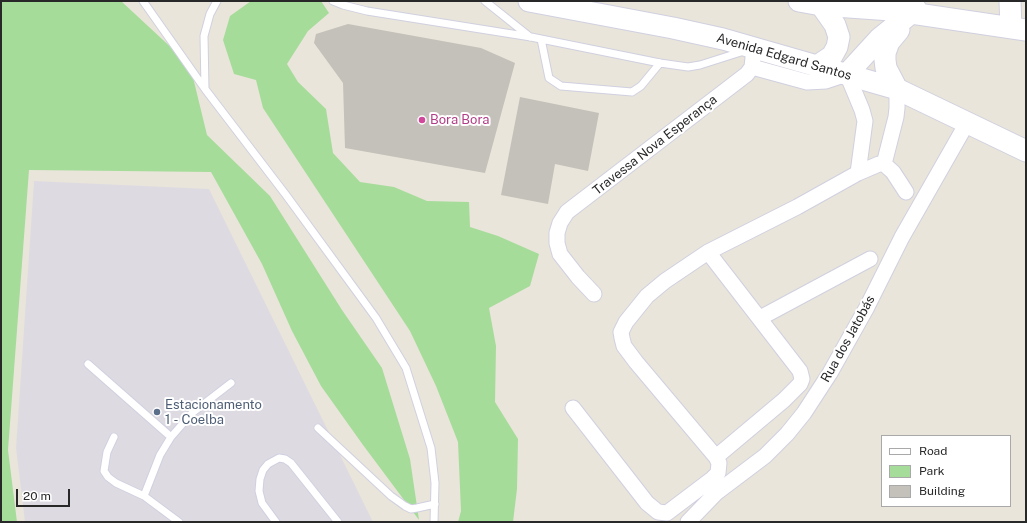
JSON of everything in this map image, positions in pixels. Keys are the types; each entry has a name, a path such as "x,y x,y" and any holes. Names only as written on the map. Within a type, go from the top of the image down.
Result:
{"main road":[{"name":"Avenida Edgard Santos","path":"529,1 673,28 753,58 817,66 896,89 1026,151"},
{"path":"799,1 821,5 880,5 919,10 1019,29 1010,1"},
{"path":"817,66 832,56 837,47 839,37 836,25 821,5"},
{"path":"846,74 895,24 919,10"},
{"path":"896,89 886,68 885,53 889,42 919,10"}],"street":[{"path":"753,58 807,82 826,81 846,74 862,110 865,121 858,173"},
{"name":"Travessa Nova Esperança","path":"594,294 568,266 560,254 557,243 557,234 560,223 567,212 747,74 753,58"},
{"path":"884,164 896,117 896,89"},
{"name":"Rua dos Jatobás","path":"688,522 716,493 765,456 787,434 804,413 833,367 867,307 902,237 967,122"},
{"path":"573,408 647,503 658,512 667,513 712,479 719,470 719,463 716,457 624,346 621,332 626,322 647,296 665,281 708,252 797,207 858,173 879,164 884,164 893,172 906,192"},
{"path":"708,252 800,371 802,379 800,384 784,400 716,457"},
{"path":"760,318 870,259"}],"lane":[{"path":"143,1 205,89 286,195 376,318 406,368 431,448 435,483 434,522"},
{"path":"205,89 204,36 210,14 217,1"},
{"path":"333,1 342,5 366,11 531,37 660,64 688,67 753,58"},
{"path":"485,1 531,37"},
{"path":"541,39 549,78 561,86 632,92 641,86 660,64"},
{"path":"88,364 172,437"},
{"path":"144,496 160,455 172,437 192,413 231,383"},
{"path":"318,428 391,496 405,506 411,509 435,504"},
{"path":"114,436 104,463 104,470 108,477 116,483 144,496 179,522"},
{"path":"276,522 262,503 259,491 260,479 263,470 268,464 279,458 285,459 291,463 338,522"}],"shaded area":[{"path":"34,181 209,189 373,522 25,522 16,448"}],"green space":[{"path":"1,1 121,1 190,65 207,135 270,196 342,310 382,368 410,459 419,520 321,386 292,331 262,264 211,172 29,170 8,450 17,522 1,522"},
{"path":"251,1 321,1 329,13 308,31 287,64 298,82 326,109 333,153 360,182 394,187 427,201 469,202 470,227 498,236 539,254 530,286 489,308 496,346 495,402 518,439 517,489 513,522 458,522 461,511 458,442 436,386 410,331 263,108 256,80 234,74 223,40 230,16"}],"building":[{"name":"Bora Bora","path":"348,24 481,48 515,63 485,173 345,148 343,83 314,43 316,34"},
{"path":"520,97 599,113 588,171 555,164 548,204 501,195"}],"place":[{"name":"Bora Bora","path":"422,120"},
{"name":"Estacionamento 1 - Coelba","path":"157,412"}]}
